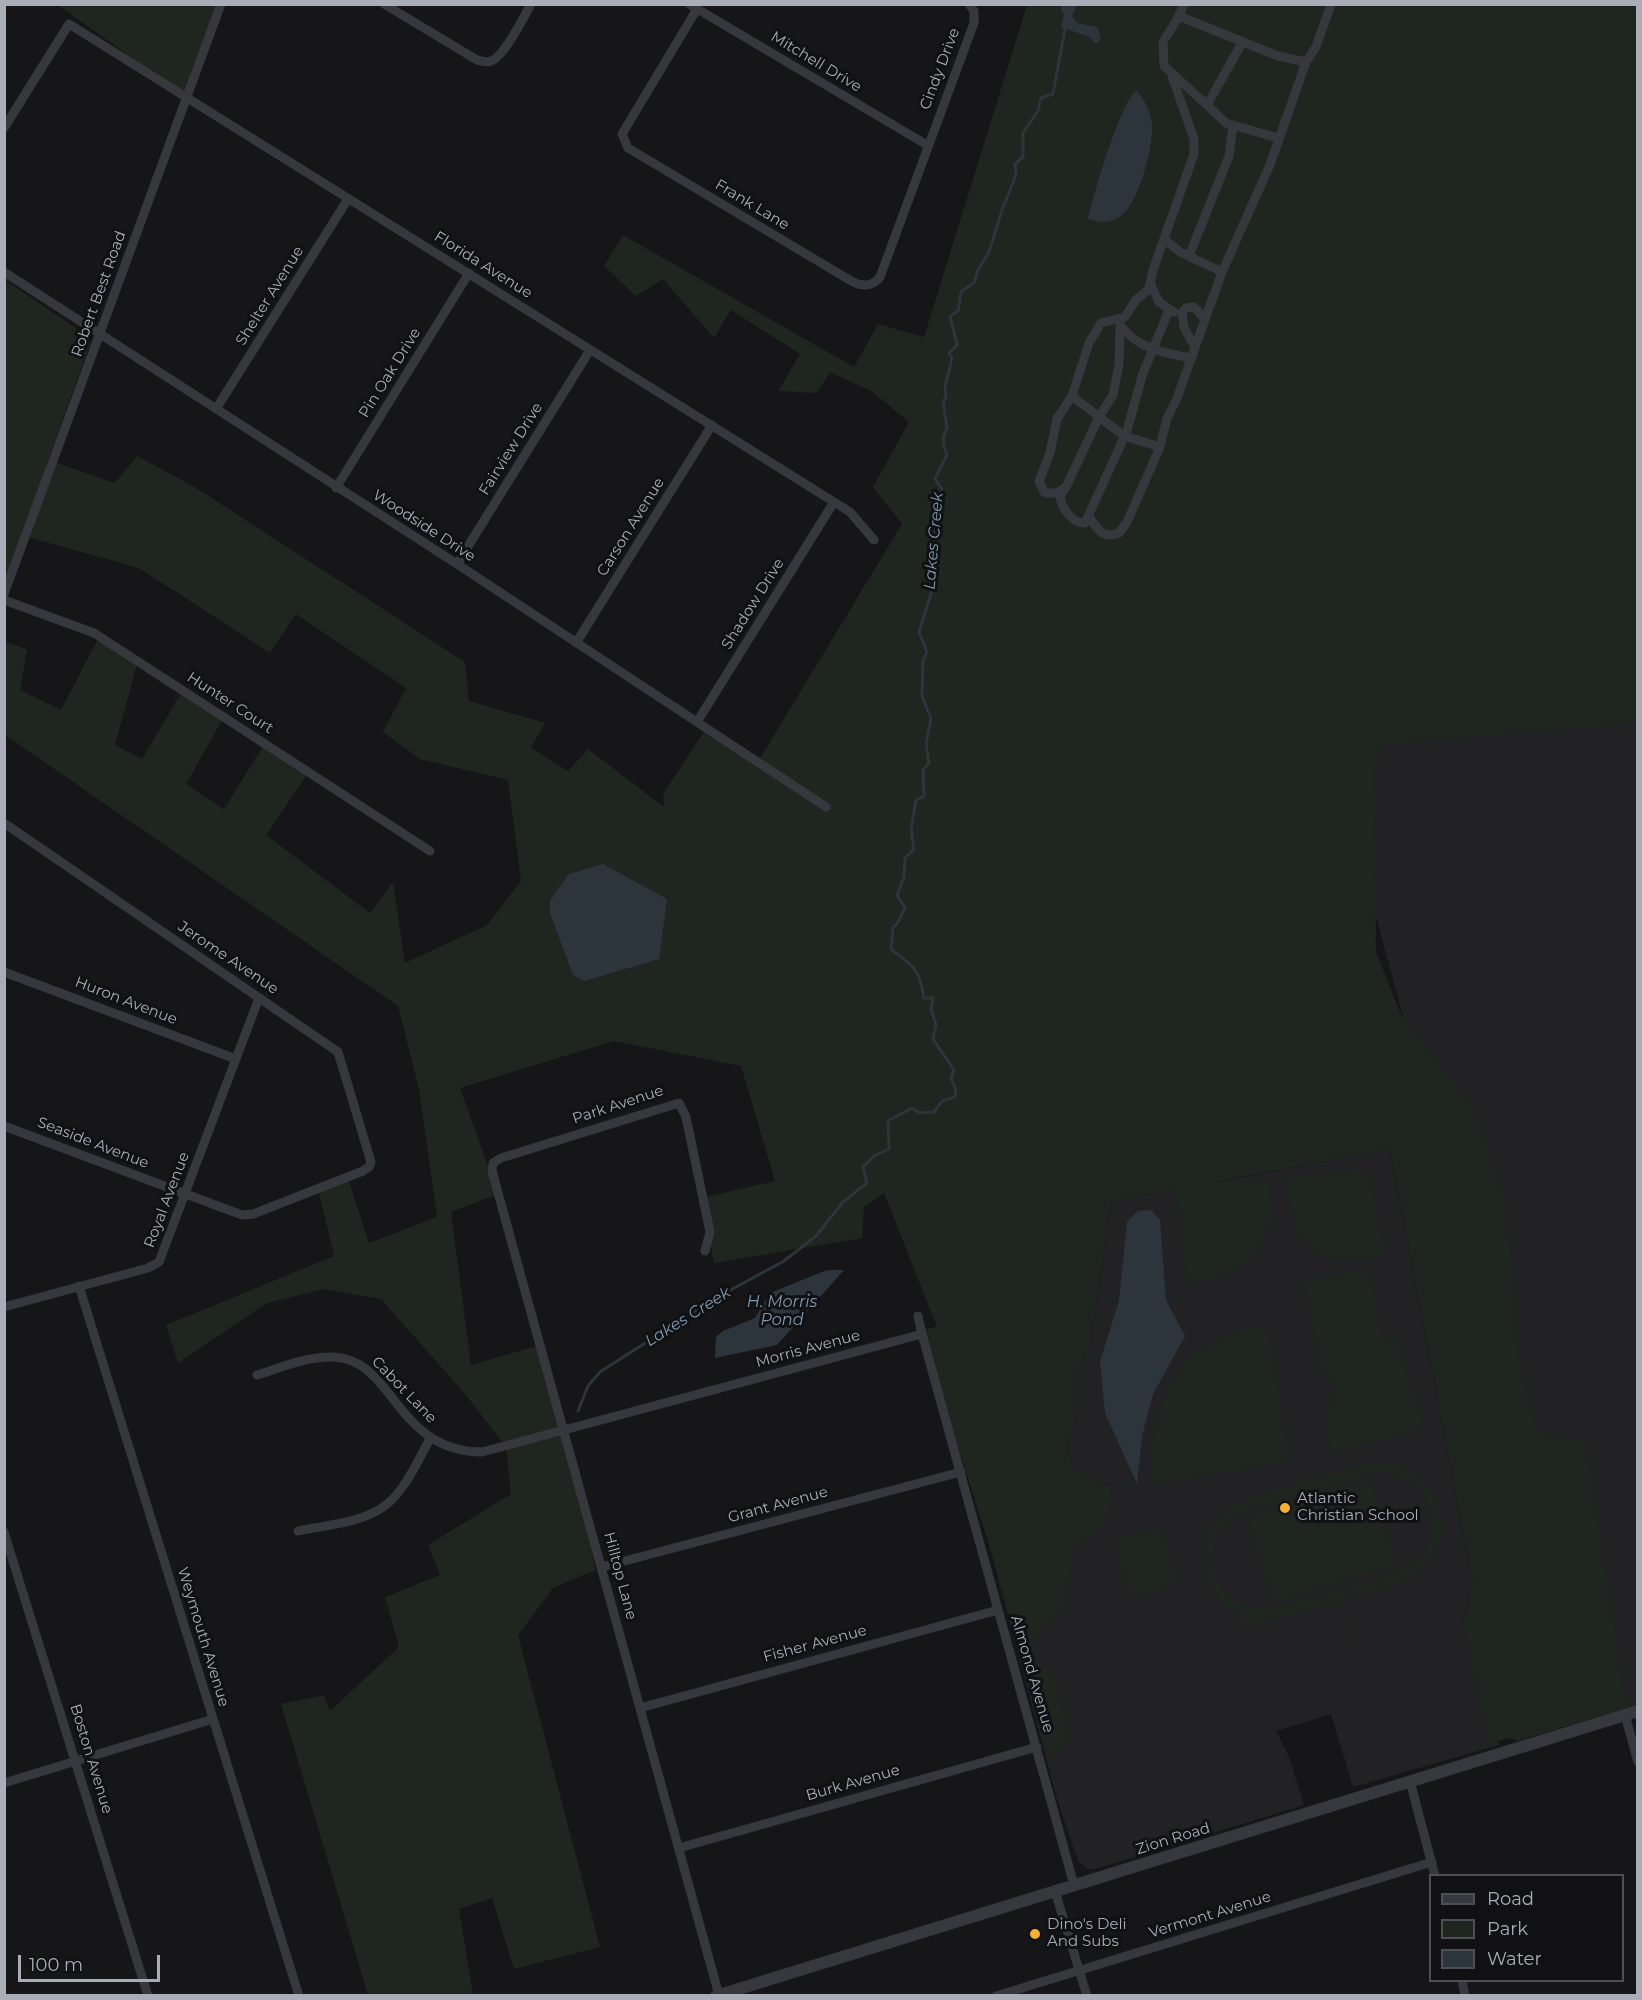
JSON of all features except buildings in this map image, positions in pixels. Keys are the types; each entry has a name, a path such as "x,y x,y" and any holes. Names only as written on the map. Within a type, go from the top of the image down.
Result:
{"street":[{"name":"Robert Best Road","path":"4,594 221,4"},
{"path":"384,4 468,55 486,62 494,60 502,51 531,4"},
{"name":"Cindy Drive","path":"927,145 974,22 974,11 969,4"},
{"path":"1184,4 1166,35 1162,50 1166,70 1221,119 1233,126 1278,138"},
{"path":"1089,516 1103,534 1110,536 1121,531 1160,447 1167,418 1192,358 1222,272 1270,165 1306,62 1319,39 1331,4"},
{"name":"Frank Lane","path":"693,7 622,134 628,148 853,282 871,284 880,277 927,145"},
{"name":"Mitchell Drive","path":"693,7 927,145"},
{"path":"1179,16 1287,60 1306,62"},
{"name":"Florida Avenue","path":"4,128 69,24 850,512 874,540"},
{"path":"1207,105 1242,43"},
{"path":"1066,487 1056,493 1046,494 1039,482 1050,453 1057,419 1072,396 1095,328 1101,323 1119,322 1125,318 1136,300 1149,289 1195,148 1172,76"},
{"path":"1189,256 1229,156 1233,126"},
{"name":"Shelter Avenue","path":"216,409 348,199"},
{"path":"1164,239 1189,256 1222,272"},
{"name":"Woodside Drive","path":"4,272 457,564 826,807"},
{"name":"Pin Oak Drive","path":"336,488 470,273"},
{"path":"1150,283 1159,302 1169,310 1182,313"},
{"path":"1195,348 1184,327 1182,313 1186,308 1194,307 1205,319"},
{"path":"1119,322 1119,364 1115,387 1060,497 1065,510 1079,523 1085,523 1089,516 1124,436 1152,348 1169,310"},
{"path":"1119,322 1136,339 1152,348 1192,358"},
{"name":"Fairview Drive","path":"457,564 590,350"},
{"path":"1072,396 1124,436 1160,447"},
{"name":"Carson Avenue","path":"576,644 712,425"},
{"name":"Shadow Drive","path":"697,722 834,502"},
{"name":"Hunter Court","path":"4,600 94,633 430,851"},
{"name":"Jerome Avenue","path":"4,823 340,1055 370,1164"},
{"name":"Huron Avenue","path":"4,972 236,1059"},
{"name":"Royal Avenue","path":"4,1307 157,1264 259,998"},
{"name":"Park Avenue","path":"492,1166 501,1158 679,1103 686,1117 710,1232 705,1251"},
{"name":"Seaside Avenue","path":"4,1125 246,1215 363,1171 370,1164"},
{"name":"Hilltop Lane","path":"492,1166 718,1995"},
{"name":"Weymouth Avenue","path":"79,1286 299,1995"},
{"path":"918,1316 961,1472"},
{"name":"Morris Avenue","path":"564,1431 922,1334"},
{"name":"Cabot Lane","path":"256,1375 322,1357 350,1360 372,1374 411,1423 430,1439 459,1450 482,1452 564,1431"},
{"path":"298,1531 368,1516 386,1505 404,1483 430,1439"},
{"name":"Grant Avenue","path":"602,1567 961,1472"},
{"name":"Almond Avenue","path":"961,1472 1074,1885"},
{"name":"Boston Avenue","path":"4,1532 148,1995"},
{"name":"Fisher Avenue","path":"639,1708 998,1610"},
{"name":"Zion Road","path":"718,1995 1638,1711"},
{"path":"1625,1715 1638,1762"},
{"path":"4,1783 213,1719"},
{"name":"Burk Avenue","path":"678,1848 1036,1747"},
{"path":"1410,1781 1435,1874"},
{"name":"Vermont Avenue","path":"996,1995 1432,1862"},
{"path":"1055,1891 1087,1995"}],"shaded area":[{"path":"1637,295 1638,1705 1592,1719 1238,403"},
{"name":"Atlantic Christian School","path":"1390,1149 1473,1583 1463,1622 1499,1745 1353,1787 1331,1714 1276,1731 1289,1756 1304,1805 1096,1869 1087,1869 1078,1861 1057,1799 990,1548 1109,1486 1072,1468 1067,1441 1077,1417 1077,1372 1090,1344 1111,1202"}],"green space":[{"path":"58,5 218,5 185,96"},
{"path":"1027,5 1637,5 1637,723 1383,744 1375,772 1376,952 1402,1017 1474,1107 1507,1203 1519,1355 1538,1433 1587,1443 1627,1708 1517,1741 1510,1738 1488,1744 1463,1622 1473,1583 1390,1149 1214,1182 1270,1179 1272,1209 1270,1226 1257,1251 1238,1267 1214,1278 1187,1284 1175,1190 1111,1202 1090,1344 1077,1372 1077,1417 1067,1441 1072,1468 1109,1486 1111,1499 1109,1513 1098,1531 1081,1540 1076,1546 1063,1610 1037,1633 1017,1633 921,1330 937,1327 884,1193 864,1207 862,1238 714,1263 702,1198 775,1181 741,1066 614,1041 460,1088 498,1194 451,1212 471,1365 540,1345 587,1519 595,1570 553,1588 518,1635 600,1947 514,1969 492,1898 459,1909 473,1995 368,1995 281,1704 324,1695 330,1711 399,1647 385,1597 440,1575 428,1545 511,1494 506,1447 465,1394 381,1299 324,1289 267,1303 178,1363 166,1325 334,1256 317,1185 347,1175 369,1243 437,1217 419,1089 398,1006 5,735 5,641 27,650 20,690 61,710 99,637 138,661 115,745 142,759 183,690 224,717 186,784 224,809 266,742 309,772 266,835 370,913 393,882 405,963 487,925 521,881 508,780 420,759 383,732 406,688 296,614 270,653 139,568 24,536 5,587 5,280 89,337 90,344 48,460 115,483 137,456 193,486 465,662 469,701 545,723 531,748 568,771 588,749 664,807 663,794 707,727 759,760 902,524 873,487 909,422 871,391 830,372 817,393 778,391 800,354 731,310 714,338 663,279 636,296 604,266 623,235 854,367 878,324 924,337"},
{"path":"1364,1169 1370,1175 1386,1256 1340,1259 1324,1256 1311,1249 1301,1238 1294,1222 1285,1178"},
{"path":"1369,1268 1384,1340 1395,1336 1424,1422 1416,1431 1332,1454 1328,1416 1339,1380 1324,1382 1303,1281"},
{"path":"1258,1328 1269,1330 1290,1454 1284,1462 1153,1485 1154,1432 1161,1406 1172,1382 1187,1362 1206,1346 1230,1334"},
{"path":"1369,1463 1391,1463 1409,1470 1425,1482 1435,1498 1441,1516 1441,1535 1434,1554 1420,1571 1403,1582 1342,1599 1358,1646 1354,1647 1338,1601 1242,1629 1238,1620 1245,1617 1230,1609 1209,1583 1204,1568 1203,1553 1206,1537 1214,1523 1227,1510 1243,1501 1297,1484 1294,1465 1297,1464 1301,1483","holes":["1378,1472 1389,1473 1408,1480 1415,1486 1427,1502 1430,1512 1429,1540 1421,1555 1413,1563 1384,1576 1334,1592 1264,1608 1252,1608 1236,1601 1224,1590 1216,1576 1215,1545 1222,1530 1233,1518 1248,1510"]},
{"path":"1370,1478 1397,1564 1274,1603 1247,1516"},
{"path":"1162,1527 1179,1583 1132,1599 1112,1541"},
{"path":"1025,1668 1052,1669 1071,1736 1050,1758"}],"water":[{"path":"1063,5 1077,5 1072,16 1077,23 1097,27 1101,38 1096,44 1090,37 1061,27 1064,15 1061,9"},
{"path":"1137,91 1147,107 1152,125 1150,148 1143,176 1126,212 1110,221 1088,219 1116,128 1131,97"},
{"path":"603,864 667,899 659,959 584,981 573,975 550,913 550,900 569,874"},
{"path":"1151,1210 1160,1220 1166,1300 1185,1336 1153,1394 1142,1436 1137,1484 1105,1413 1100,1361 1119,1301 1127,1222 1138,1211"},
{"name":"H. Morris Pond","path":"827,1270 844,1270 777,1345 715,1358 716,1337 723,1331 755,1318 770,1293"}],"waterway":[{"name":"Lakes Creek","path":"578,1411 588,1386 600,1372 714,1299 784,1261 816,1236 843,1202 867,1183 863,1167 874,1156 889,1149 888,1121 912,1108 920,1113 934,1112 942,1101 955,1097 956,1090 951,1078 954,1070 933,1039 936,1024 931,1010 933,998 924,998 917,973 891,949 893,927 905,908 897,895 904,877 905,858 914,849 911,830 916,800 924,796 923,770 929,763 926,744 931,719 922,696 923,661 927,652 919,632 933,587 936,515 942,489 935,479 947,455 943,441 947,428 943,401 946,398 945,387 952,358 949,353 957,345 950,316 958,311 961,292 974,283 978,270 989,252 1016,174 1015,164 1023,157 1023,133 1038,111 1041,98 1053,94 1065,29"}],"place":[{"name":"Atlantic Christian School","path":"1285,1508"},
{"name":"Dino's Deli And Subs","path":"1035,1934"}]}
